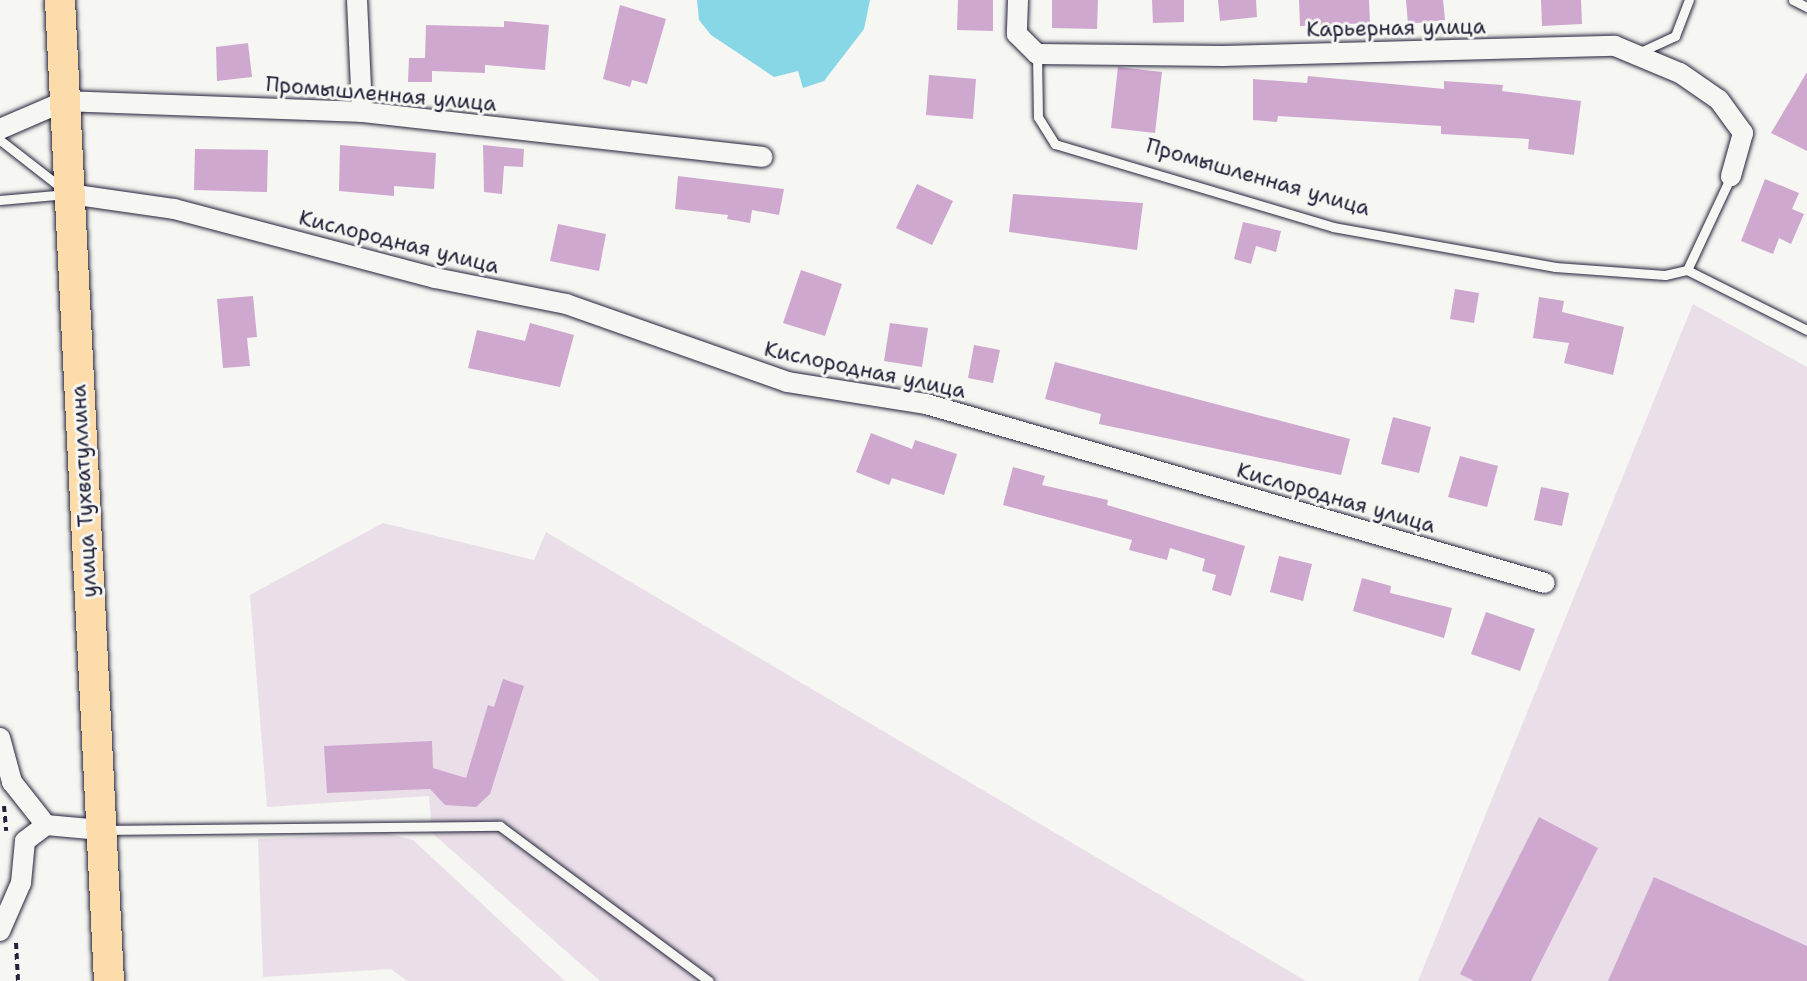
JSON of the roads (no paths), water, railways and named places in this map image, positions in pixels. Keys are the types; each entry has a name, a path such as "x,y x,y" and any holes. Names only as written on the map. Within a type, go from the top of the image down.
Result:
{"main road":[{"name":"улица Тухватуллина","path":"60,0 109,981"}],"street":[{"path":"357,0 362,112"},
{"path":"1018,0 1017,34 1037,54"},
{"name":"Карьерная улица","path":"1037,54 1223,56 1615,46 1680,73 1719,100 1743,133 1731,176"},
{"name":"Промышленная улица","path":"0,129 65,101 362,112 762,157"},
{"name":"Кислородная улица","path":"70,194 174,209 435,278 566,304 787,382 926,404 1545,583"},
{"path":"0,738 12,782 46,825"},
{"path":"0,931 21,883 25,841 46,825 101,830"}],"lane":[{"path":"1636,54 1675,36 1689,0"},
{"path":"1793,0 1807,7"},
{"name":"Промышленная улица","path":"1037,54 1038,117 1055,144 1333,227 1555,267 1665,275 1687,270"},
{"path":"0,140 70,194"},
{"path":"1731,176 1687,270 1807,330"},
{"path":"0,200 70,194"},
{"path":"101,830 500,826 709,981"}],"water":[{"path":"697,0 870,0 864,29 824,81 803,88 798,71 774,77 711,35 699,20"}]}
